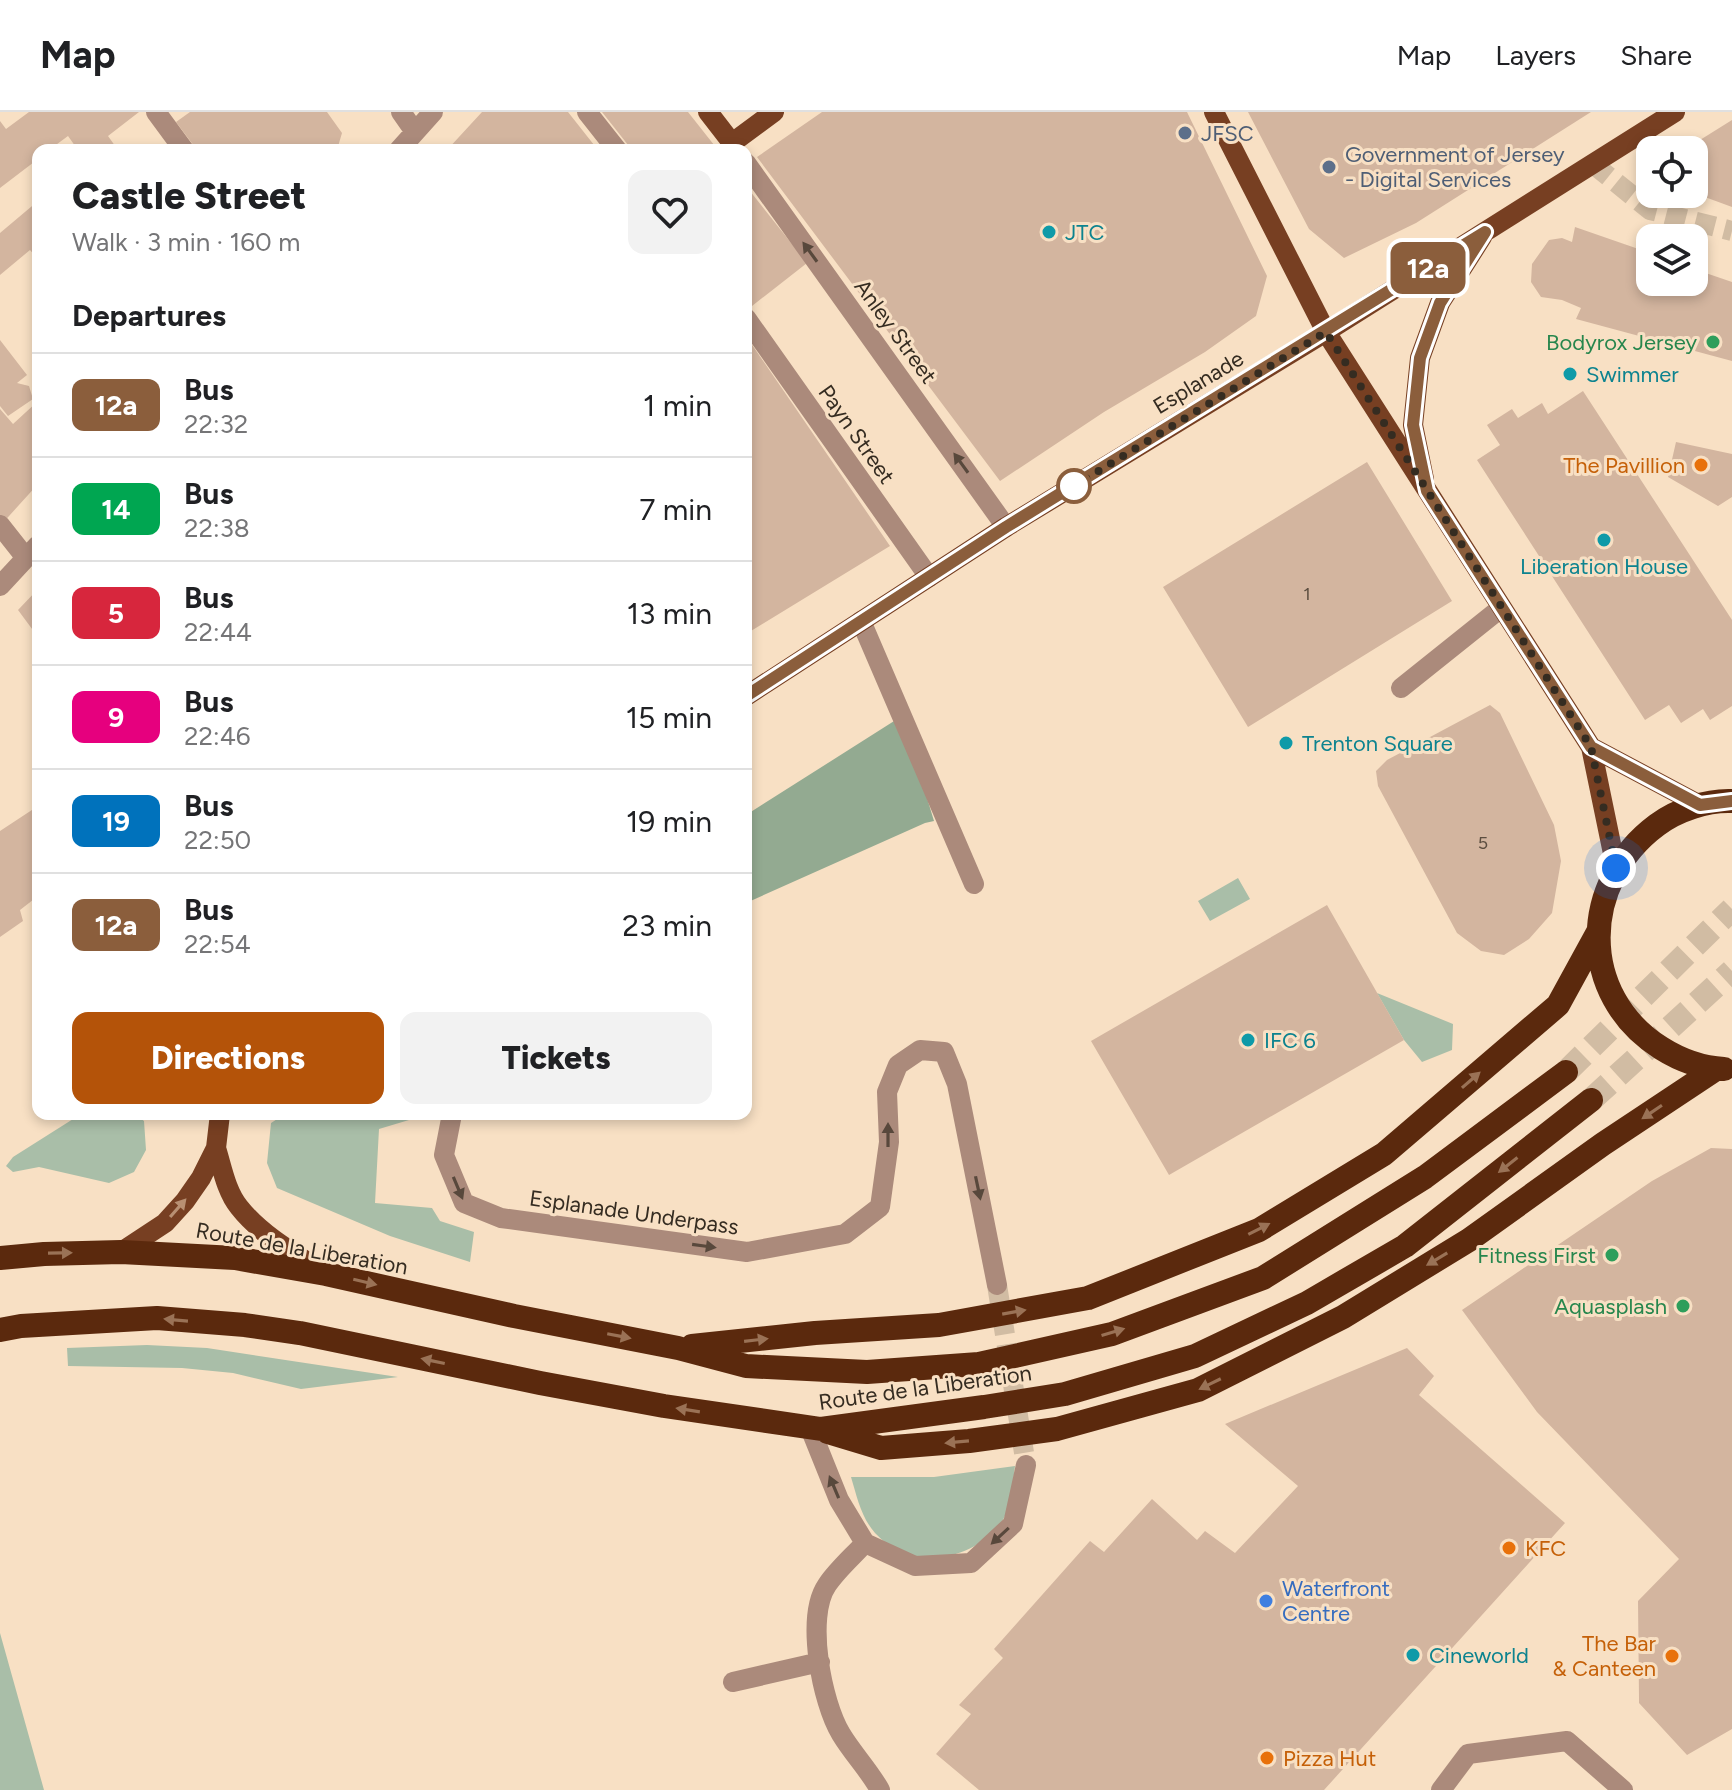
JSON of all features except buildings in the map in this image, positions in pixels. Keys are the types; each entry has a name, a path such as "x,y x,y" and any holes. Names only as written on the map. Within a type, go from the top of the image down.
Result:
{"highway":[{"path":"1724,1069 1678,1059 1645,1038 1619,1008 1602,971 1598,932 1602,899 1616,868 1638,839 1667,818 1700,805 1732,801"},
{"path":"678,1348 815,1333 939,1325 1088,1298 1259,1230 1384,1154 1558,1005 1598,932"},
{"path":"815,1429 881,1448 969,1441 1057,1429 1198,1390 1343,1317 1469,1240 1603,1144 1724,1069"},
{"name":"Route de la Liberation","path":"0,1258 121,1252 235,1258 326,1274 514,1316 678,1348 746,1366 867,1372 979,1364 1112,1334 1263,1278 1425,1177 1566,1072"},
{"name":"Route de la Liberation","path":"0,1330 157,1318 245,1325 300,1333 618,1398 815,1429 1065,1394 1195,1356 1307,1303 1405,1246 1591,1100"}],"main road":[{"path":"708,112 732,144"},
{"path":"736,144 774,112"},
{"path":"1214,112 1326,332 1591,747 1616,868"},
{"name":"Esplanade","path":"752,692 1006,527 1326,332 1675,112"},
{"path":"1427,491 1413,425 1420,358 1440,303 1485,232"},
{"path":"1591,747 1700,805"},
{"path":"121,1252 165,1223 185,1201 216,1148 219,1120"},
{"path":"216,1148 238,1206 278,1242 326,1274"}],"street":[{"path":"156,112 180,144"},
{"path":"401,112 415,132"},
{"path":"404,144 433,112"},
{"path":"587,112 612,144"},
{"name":"Anley Street","path":"752,171 1006,527"},
{"name":"Payn Street","path":"752,326 929,577"},
{"path":"0,525 32,552 0,586"},
{"path":"1401,688 1501,608"},
{"path":"861,621 974,884"},
{"name":"Esplanade Underpass","path":"451,1120 444,1155 464,1203 501,1218 747,1252 845,1234 880,1207 889,1142 887,1092 898,1065 920,1050 944,1052 957,1084 997,1285"},
{"path":"815,1429 839,1500 865,1543 915,1566 971,1563 1013,1524 1026,1465"},
{"path":"865,1543 825,1587 817,1617 820,1662 830,1712 841,1735 880,1790"},
{"path":"733,1682 820,1662"},
{"path":"1441,1790 1468,1754 1567,1741 1623,1790"}],"green space":[{"path":"902,716 934,821 752,900 752,811"},
{"path":"1238,878 1250,899 1210,921 1198,901"},
{"path":"1377,993 1453,1024 1452,1050 1422,1062 1404,1040"},
{"path":"72,1120 144,1121 146,1150 134,1172 109,1183 39,1167 13,1172 6,1166 13,1157"},
{"path":"276,1120 409,1120 379,1129 375,1203 432,1208 440,1221 474,1232 470,1262 390,1236 277,1188 267,1163 271,1123"},
{"path":"147,1345 207,1348 398,1377 301,1389 233,1373 182,1368 68,1366 67,1348"},
{"path":"1015,1466 1010,1501 1003,1520 976,1545 942,1557 906,1553 889,1545 875,1533 863,1514 851,1477 934,1477"},
{"path":"0,1633 44,1790 0,1790"}],"tunnel":[{"path":"1593,164 1650,210 1732,231"},
{"path":"1566,1072 1732,909"},
{"path":"1591,1100 1732,971"},
{"path":"997,1285 1026,1465"}],"bus line":[{"name":"12a","path":"752,692 1006,527 1485,232 1440,303 1420,358 1413,425 1427,491 1591,747 1700,805 1732,801"}],"place":[{"name":"JFSC","path":"1185,133"},
{"name":"Government of Jersey - Digital Services","path":"1329,167"},
{"name":"JTC","path":"1049,232"},
{"name":"Bodyrox Jersey","path":"1713,342"},
{"name":"Swimmer","path":"1570,374"},
{"name":"The Pavillion","path":"1701,465"},
{"name":"Liberation House","path":"1604,540"},
{"name":"Trenton Square","path":"1286,743"},
{"name":"IFC 6","path":"1248,1040"},
{"name":"Fitness First","path":"1612,1255"},
{"name":"Aquasplash","path":"1683,1306"},
{"name":"KFC","path":"1509,1548"},
{"name":"Waterfront Centre","path":"1266,1601"},
{"name":"Cineworld","path":"1413,1655"},
{"name":"The Bar & Canteen","path":"1672,1656"},
{"name":"Pizza Hut","path":"1267,1758"}],"route":[{"path":"1074,486 1326,332 1591,747 1616,868"}]}
